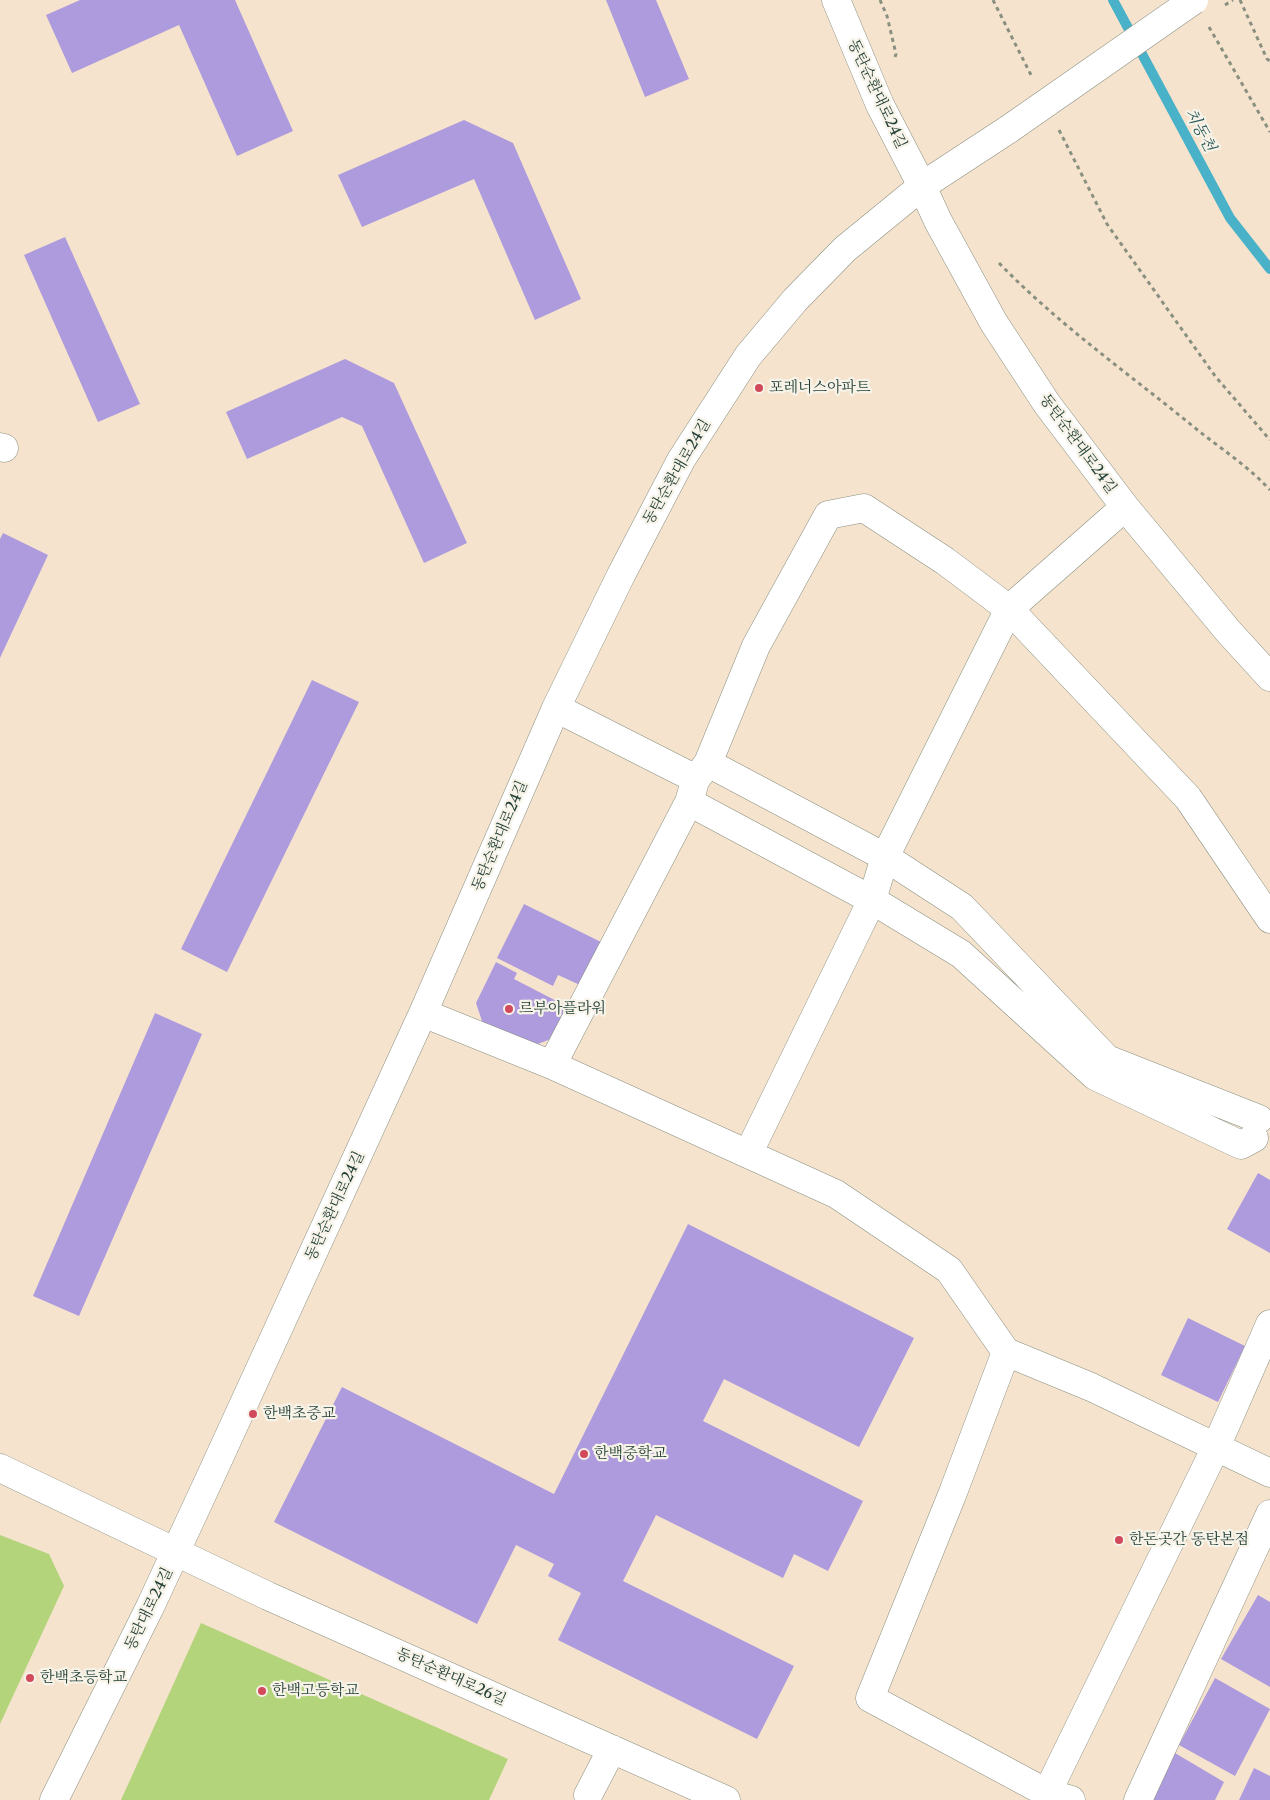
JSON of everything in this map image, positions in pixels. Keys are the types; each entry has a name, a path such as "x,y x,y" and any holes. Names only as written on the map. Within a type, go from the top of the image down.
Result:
{"street":[{"name":"동탄순환대로24길","path":"836,0 880,105 922,186 938,222 994,322 1047,404 1125,507 1228,631 1270,677"},
{"name":"동탄순환대로24길","path":"177,1551 423,1013 556,708 621,575 682,460 748,356 795,300 845,249 922,186 1009,129 1194,0"},
{"path":"748,1154 872,900 885,857 1009,609 1125,507"},
{"path":"552,1065 698,781 756,646 828,515 864,508 945,561 1009,609 1188,798 1270,919"},
{"path":"556,708 698,781 885,857 962,907 1107,1059 1263,1126 1241,1145 1095,1076 961,954 872,900 698,781"},
{"path":"423,1013 552,1065 836,1194 949,1270 1006,1352 1091,1387 1270,1473"},
{"path":"1006,1352 952,1496 870,1698 1059,1796 1270,1324"},
{"name":"동탄순환대로26길","path":"0,1468 268,1596 722,1799"},
{"path":"1138,1800 1270,1514"},
{"name":"동탄대로24길","path":"54,1800 177,1551"},
{"path":"588,1795 612,1749"}],"path":[{"path":"993,0 1033,78"},
{"path":"1240,0 1267,58 1270,60"},
{"path":"1209,26 1270,132"},
{"path":"1059,129 1106,224 1215,376 1270,440"},
{"path":"994,258 1027,292 1270,490"}],"green space":[{"path":"0,1535 49,1554 64,1586 0,1724"},
{"name":"한백고등학교","path":"201,1623 508,1759 489,1800 121,1800"}],"building":[{"path":"80,0 235,0 293,131 237,156 179,25 72,73 46,15"},
{"path":"606,0 656,0 689,79 645,97"},
{"path":"464,120 513,143 581,299 535,320 474,179 362,227 338,175"},
{"path":"65,237 140,404 98,422 24,255"},
{"path":"345,359 394,383 467,543 424,563 362,426 342,417 247,459 226,412"},
{"path":"3,533 48,555 0,658 0,539"},
{"path":"312,680 359,702 227,972 181,949"},
{"path":"524,904 601,942 580,985 558,975 553,986 497,958"},
{"path":"496,962 517,973 514,979 570,1008 556,1037 530,1047 483,1024 476,1003"},
{"path":"155,1013 202,1034 79,1316 33,1296"},
{"path":"1258,1173 1270,1180 1270,1253 1227,1229"},
{"path":"688,1224 914,1338 859,1447 724,1379 703,1421 863,1501 828,1571 794,1554 783,1578 656,1515 623,1581 794,1666 757,1739 558,1640 581,1593 548,1576 554,1564 516,1545 477,1624 274,1522 342,1387 554,1494"},
{"path":"1188,1318 1245,1346 1218,1402 1161,1375"},
{"path":"1258,1595 1270,1602 1270,1687 1221,1659"},
{"path":"1215,1678 1270,1709 1235,1776 1179,1745"},
{"path":"1175,1753 1224,1782 1215,1800 1150,1800"},
{"path":"1254,1768 1270,1776 1270,1800 1239,1800"}],"waterway":[{"name":"치동천","path":"1113,0 1230,218 1270,269"}],"place":[{"name":"포레너스아파트","path":"759,388"},
{"name":"르부아플라워","path":"509,1009"},
{"name":"한백초중교","path":"253,1414"},
{"name":"한백중학교","path":"584,1454"},
{"name":"한돈곳간 동탄본점","path":"1119,1540"},
{"name":"한백초등학교","path":"30,1678"},
{"name":"한백고등학교","path":"262,1691"}]}
